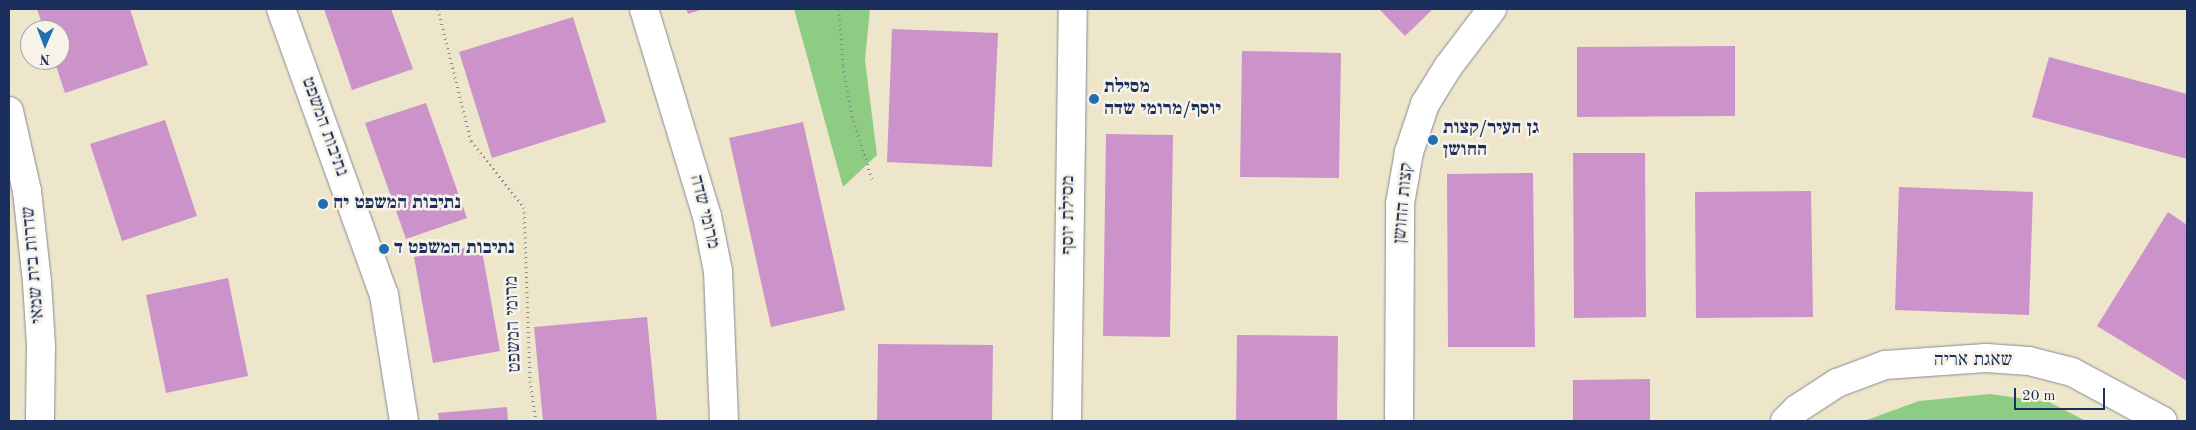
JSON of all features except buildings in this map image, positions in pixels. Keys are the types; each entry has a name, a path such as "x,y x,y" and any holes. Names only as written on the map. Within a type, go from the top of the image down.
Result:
{"street":[{"name":"נתיבות המשפט","path":"281,9 384,295 404,421"},
{"name":"מרומי שדה","path":"644,9 707,216 718,271 724,421"},
{"name":"מסילת יוסף","path":"1067,421 1073,9"},
{"name":"קצות החושן","path":"1399,421 1400,204 1408,152 1425,104 1452,60 1492,9"},
{"name":"שדרות בית שמאי","path":"9,112 27,191 38,282 41,345 40,421"},
{"name":"שאגת אריה","path":"1785,421 1797,408 1837,383 1885,365 1986,358 2030,362 2072,372 2163,421"}],"path":[{"name":"מרומי המשפט","path":"438,9 471,141 524,207 530,381 536,421"},
{"path":"839,9 843,66 852,116 872,179"}],"green space":[{"path":"794,9 870,9 865,60 877,155 843,187"},
{"path":"1990,394 2049,402 2086,421 1864,421 1919,401"}],"place":[{"name":"מסילת יוסף/מרומי שדה","path":"1094,99"},
{"name":"גן העיר/קצות החושן","path":"1433,140"},
{"name":"נתיבות המשפט יח","path":"323,204"},
{"name":"נתיבות המשפט ד","path":"384,249"}]}
